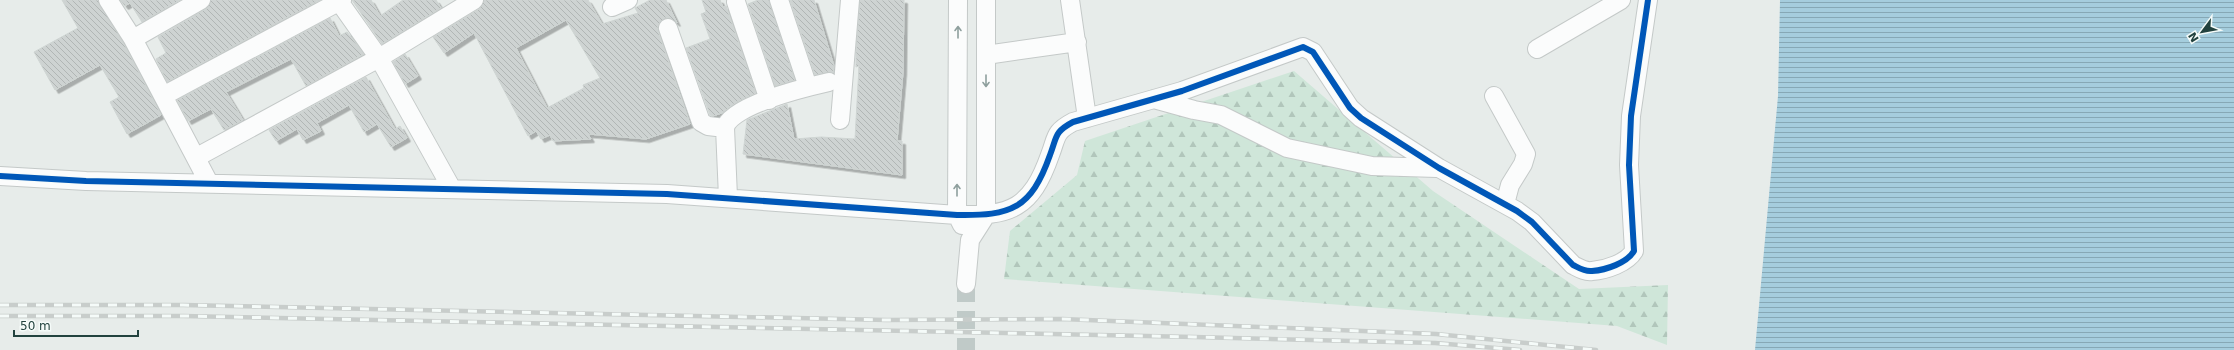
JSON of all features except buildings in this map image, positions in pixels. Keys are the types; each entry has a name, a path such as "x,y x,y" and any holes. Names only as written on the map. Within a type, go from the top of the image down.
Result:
{"street":[{"path":"108,0 133,39 197,157 209,183"},
{"path":"133,39 201,0"},
{"path":"197,157 379,58 474,0"},
{"path":"779,0 808,87"},
{"path":"840,120 850,0"},
{"path":"958,0 957,215 970,240"},
{"path":"966,284 970,240 986,215 986,0"},
{"path":"1070,0 1088,118"},
{"path":"1537,49 1621,0"},
{"path":"0,176 86,180 667,194 728,197 957,215 986,215 1013,208 1030,195 1041,180 1055,136 1061,128 1073,122 1182,91 1303,47 1312,52 1350,108 1361,118 1439,168 1505,204 1532,222 1565,257 1582,270 1592,272 1624,262 1634,251 1630,165 1631,116 1648,0"},
{"path":"163,96 340,1 379,58 452,189"},
{"path":"736,2 769,100"},
{"path":"668,28 701,122 708,126 725,128"},
{"path":"986,55 1077,42"},
{"path":"728,197 725,128 730,118 769,100 808,87 829,82"},
{"path":"1494,96 1526,154 1523,164 1510,185 1505,204"},
{"path":"1154,99 1194,110 1220,115 1286,148 1372,166 1439,168"}],"green space":[{"path":"1294,71 1433,191 1579,289 1668,285 1667,345 1617,326 1004,279 1010,231 1077,175 1085,141"}],"water":[{"path":"1780,0 2234,0 2234,350 1755,350 1778,96"}],"tunnel":[{"path":"966,284 966,350"}],"railway":[{"path":"0,305 183,305 887,320 1062,319 1436,334 1596,350"},
{"path":"0,316 183,316 1194,337 1435,343 1520,350"}],"cycle path":[{"path":"0,176 86,181 667,194 957,215 992,214 1017,206 1026,198 1035,187 1043,173 1059,132 1073,122 1182,91 1303,47 1313,52 1350,108 1361,118 1439,168 1517,211 1532,222 1573,265 1584,270 1592,271 1616,265 1626,259 1634,251 1629,165 1631,116 1648,0"}]}
